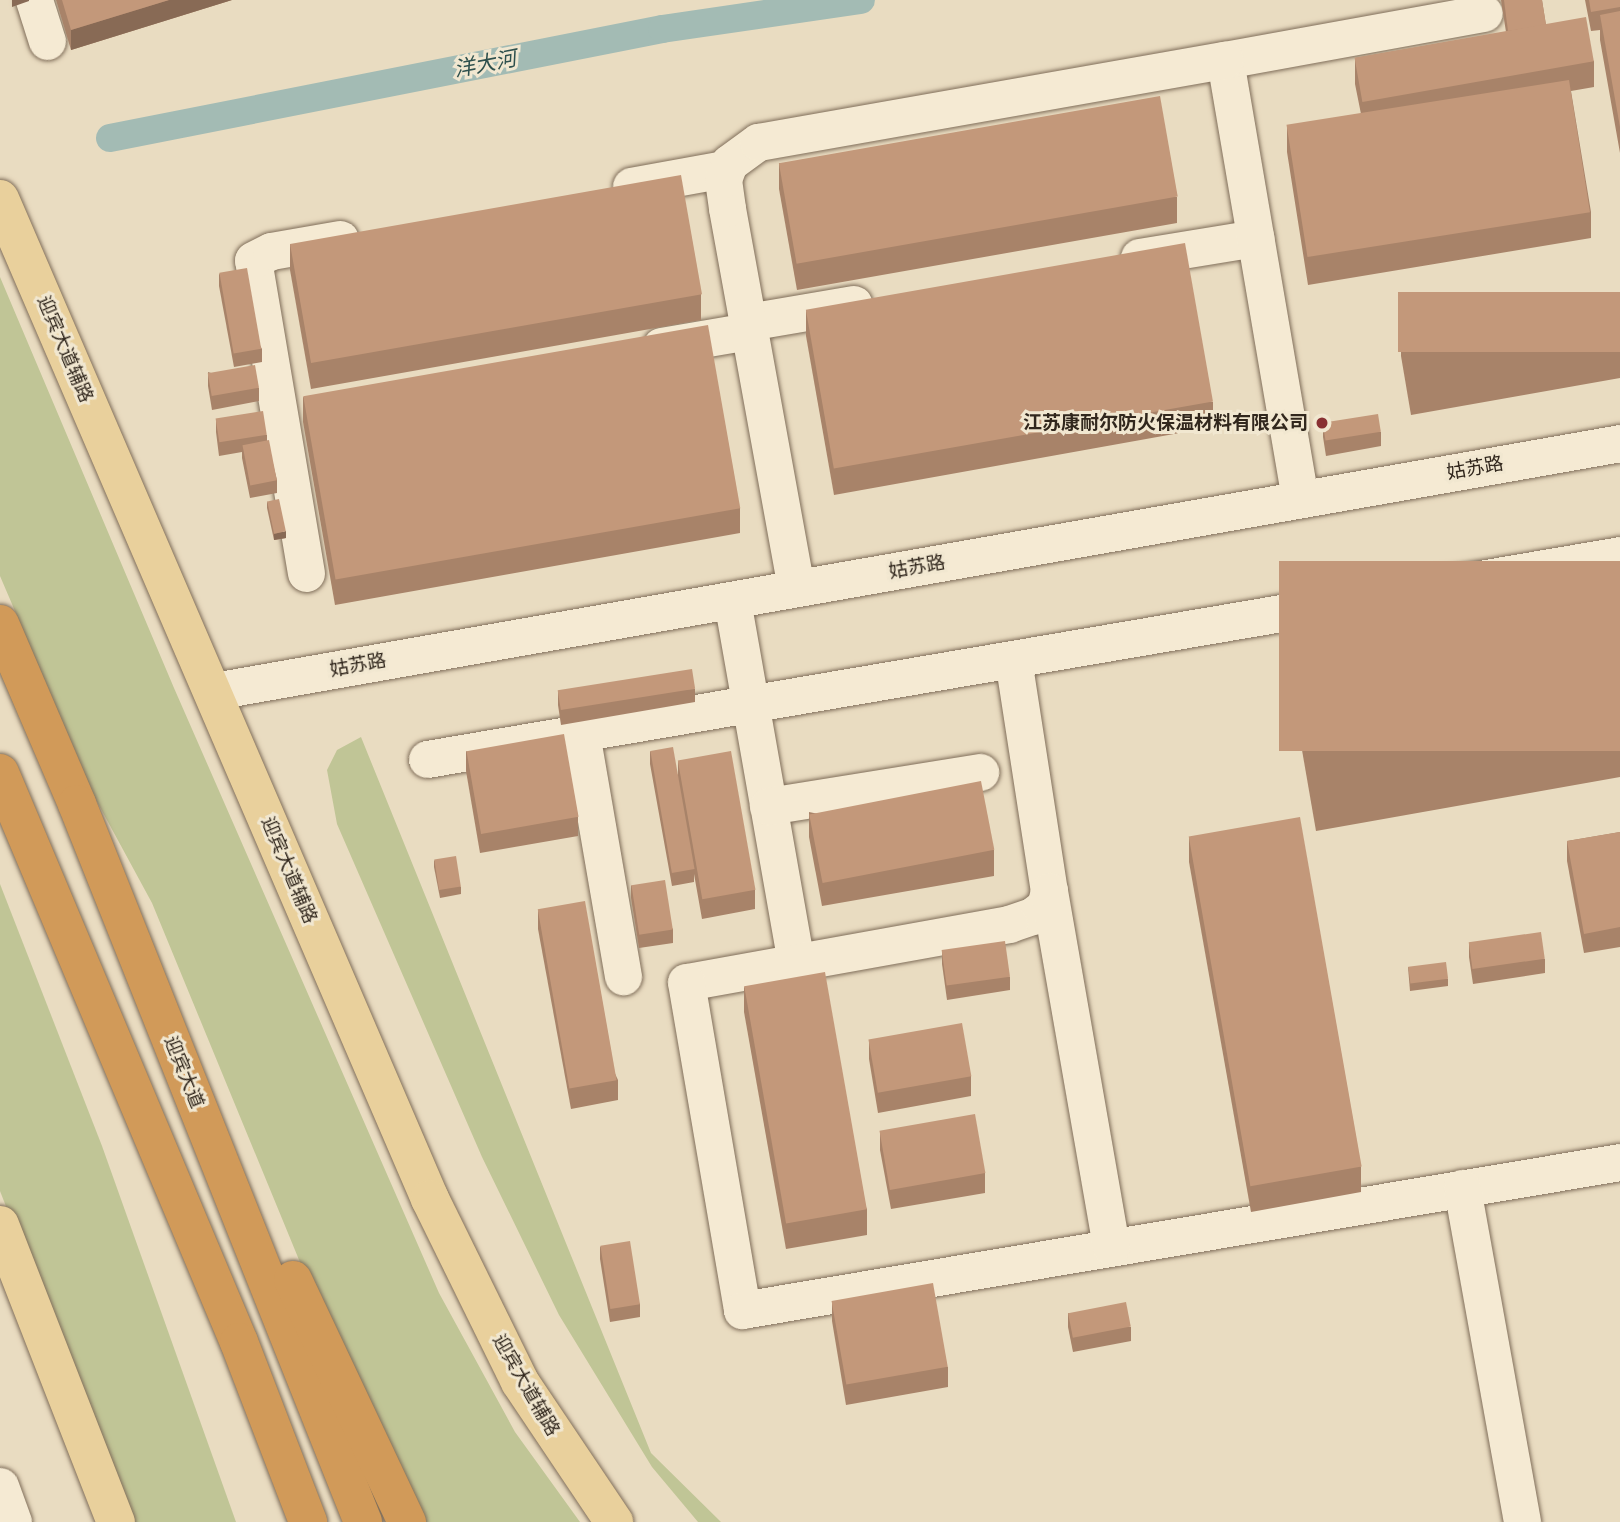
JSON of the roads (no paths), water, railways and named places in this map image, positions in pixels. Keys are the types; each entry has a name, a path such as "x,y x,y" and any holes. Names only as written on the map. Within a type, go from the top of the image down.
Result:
{"highway":[{"name":"迎宾大道","path":"0,624 77,804 363,1522"},
{"path":"0,773 239,1342 308,1522"},
{"path":"77,804 356,1419 407,1522"},
{"path":"239,1342 295,1522"}],"main road":[{"name":"迎宾大道辅路","path":"0,199 214,691 356,1031 473,1290 520,1382 614,1522"},
{"path":"0,1225 116,1522"}],"street":[{"path":"34,0 47,41"},
{"path":"602,191 725,169 740,152 758,142 1484,13"},
{"path":"1225,60 1300,499"},
{"path":"725,169 726,198 796,588"},
{"path":"306,573 253,260 271,251 370,233"},
{"path":"1104,263 1255,238"},
{"path":"628,352 885,299"},
{"path":"278,412 318,405"},
{"name":"姑苏路","path":"214,691 1620,443"},
{"path":"426,759 1620,555"},
{"path":"732,600 796,962"},
{"path":"1013,659 1049,891 1111,1247"},
{"path":"581,733 623,975"},
{"path":"768,806 981,772"},
{"path":"1049,891 1045,906 1032,916 1009,925 686,982 742,1310 1620,1162"},
{"path":"1462,1188 1522,1522"},
{"path":"0,1486 13,1522"}],"waterway":[{"name":"洋大河","path":"110,138 662,29 861,0"}],"place":[{"name":"江苏康耐尔防火保温材料有限公司","path":"1322,423"}]}
